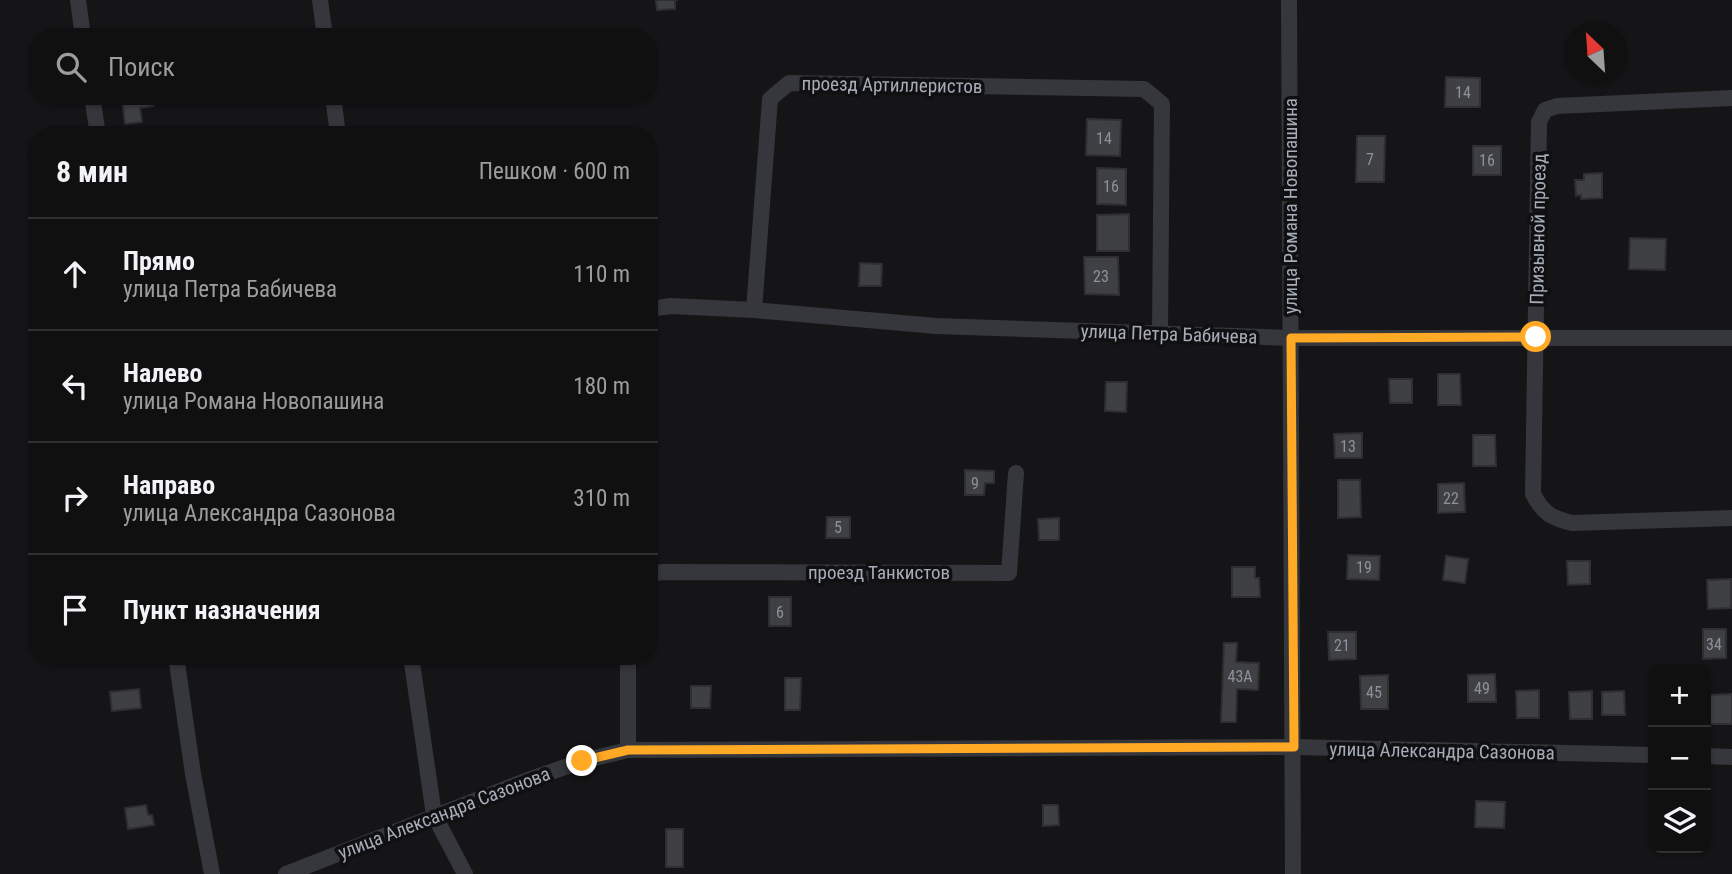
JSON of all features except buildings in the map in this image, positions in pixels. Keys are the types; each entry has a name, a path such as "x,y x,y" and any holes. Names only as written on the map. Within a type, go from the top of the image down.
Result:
{"street":[{"path":"78,0 82,28"},
{"path":"320,0 324,28"},
{"name":"улица Романа Новопашина","path":"1289,0 1293,874"},
{"name":"проезд Артиллеристов","path":"754,310 770,99 789,83 1144,89 1162,104 1160,333"},
{"name":"Призывной проезд","path":"1732,98 1557,106 1545,110 1539,122 1533,494 1545,512 1555,519 1572,523 1732,518"},
{"path":"93,105 97,126"},
{"path":"334,105 337,126"},
{"name":"улица Петра Бабичева","path":"658,308 754,310 936,326 1291,338 1732,338"},
{"name":"проезд Танкистов","path":"658,573 1009,573 1016,473"},
{"path":"177,665 197,798 212,874"},
{"path":"412,665 434,816 465,874"},
{"path":"628,665 628,750"},
{"name":"улица Александра Сазонова","path":"286,874 582,761 628,750 1294,747 1648,755"},
{"path":"1711,757 1732,757"}],"route":[{"path":"582,761 628,750 1294,747 1291,338 1536,337"}]}
